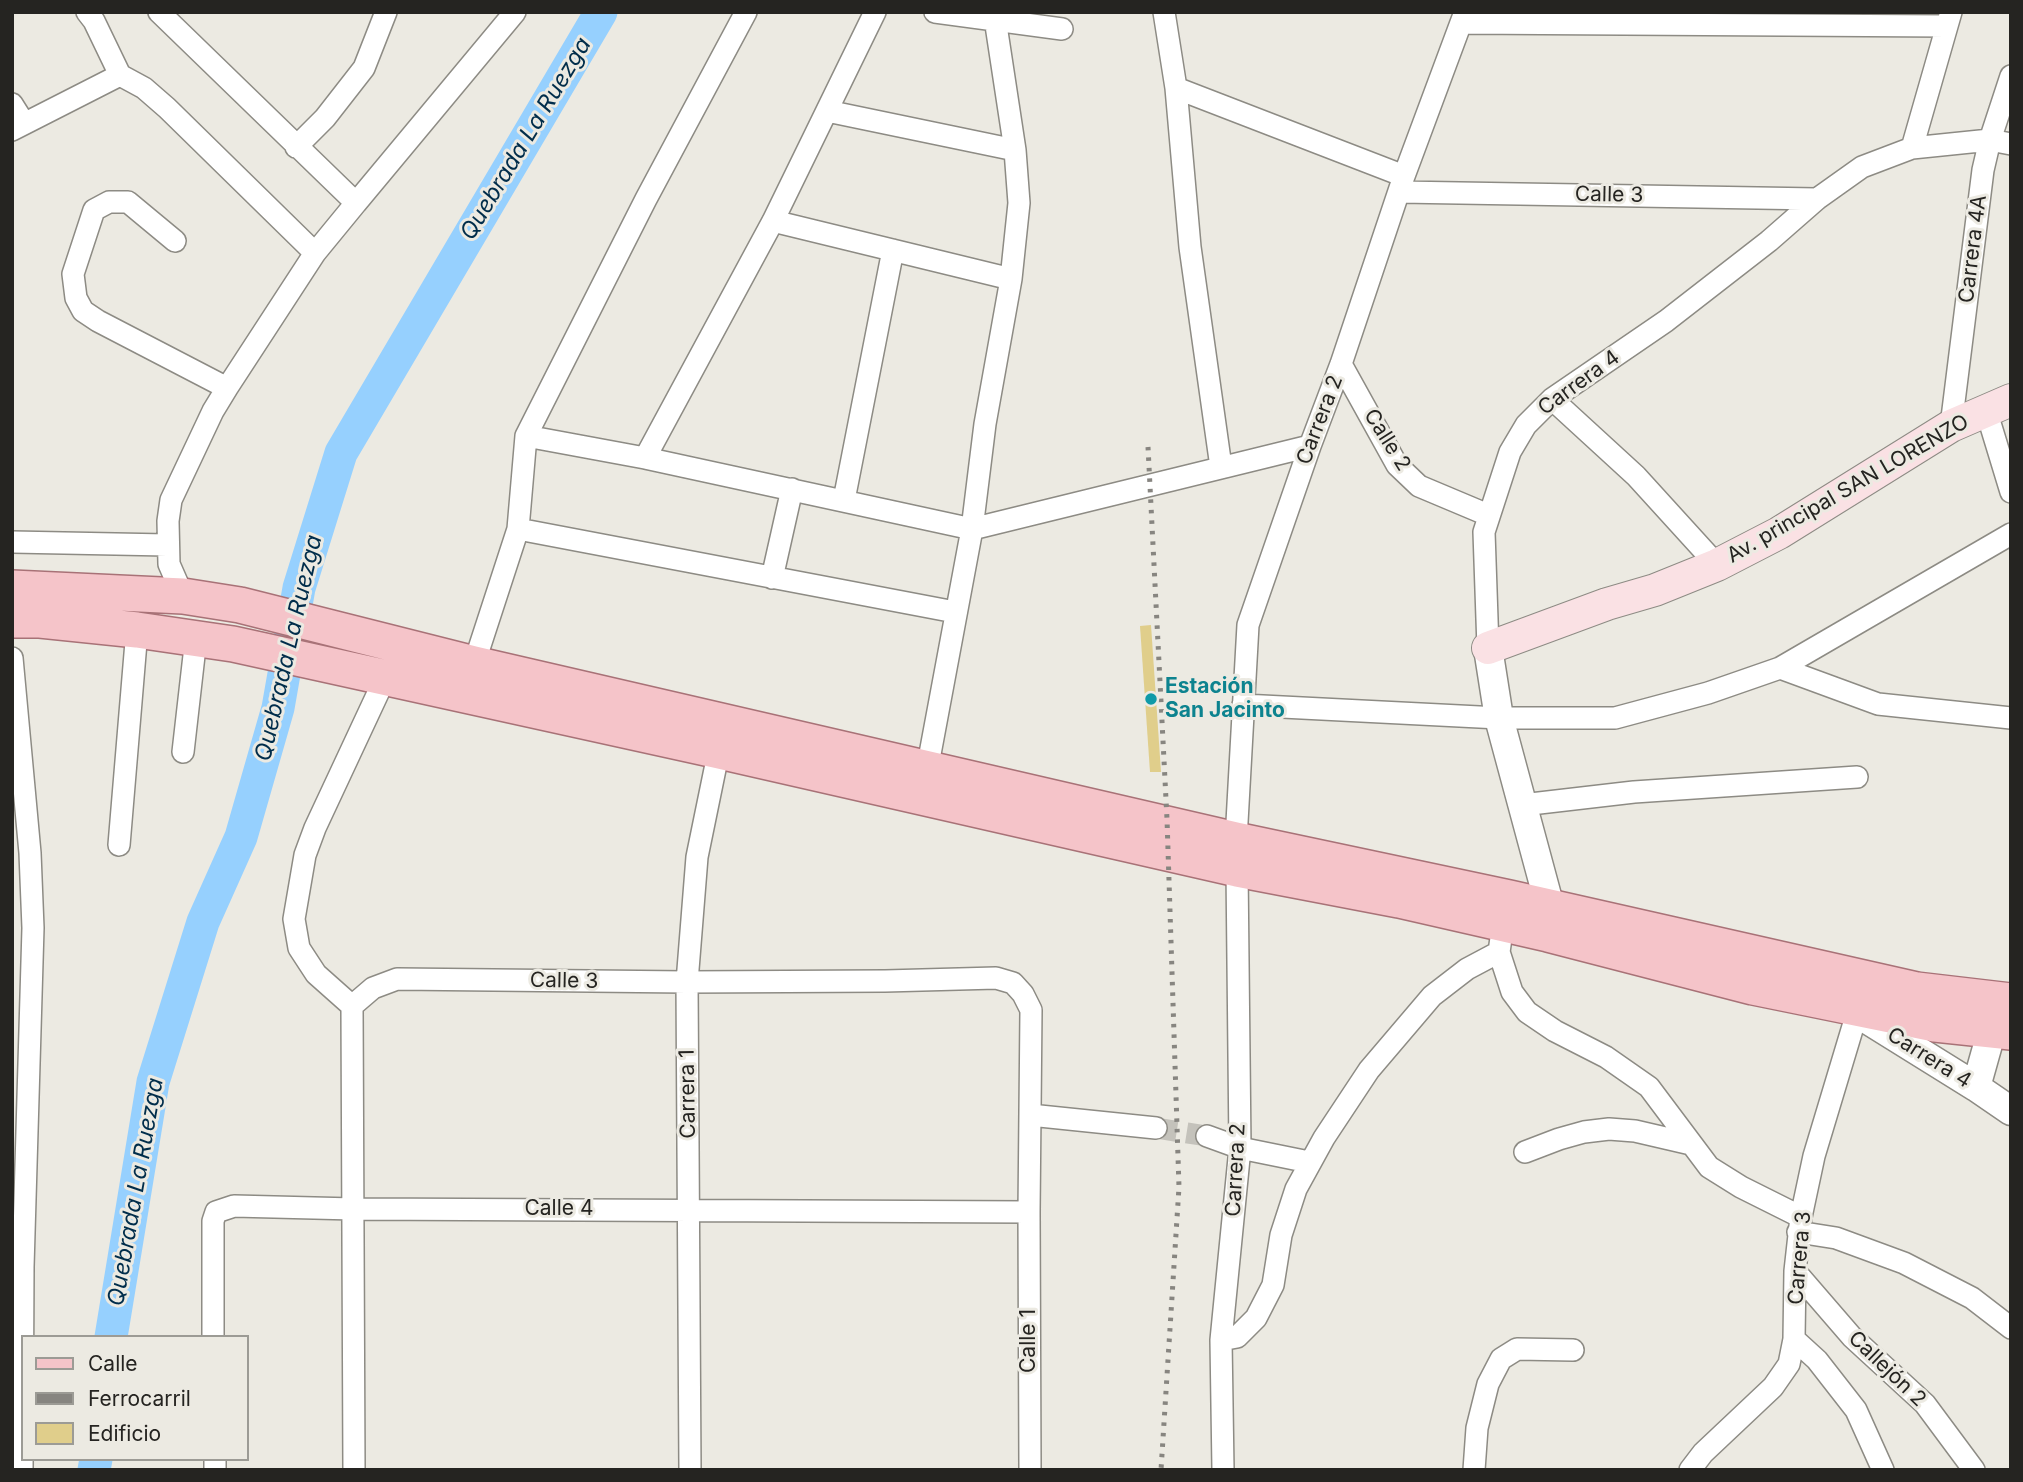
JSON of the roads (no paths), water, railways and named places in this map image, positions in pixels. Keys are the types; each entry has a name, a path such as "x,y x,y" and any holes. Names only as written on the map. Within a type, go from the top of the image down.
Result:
{"main road":[{"name":"Av. principal SAN LORENZO","path":"1488,648 1607,604 1655,590 1717,565 1779,533 1951,426 1998,405"},
{"path":"12,588 183,596 240,605 474,664 721,736 1236,854"},
{"path":"21,624 137,630 196,638 372,673 721,736 928,770 1399,900 1504,925 1550,921 1917,990 2011,1002"},
{"path":"1550,921 1753,987 1935,1024 2001,1031"}],"street":[{"path":"159,12 355,203"},
{"path":"296,147 325,118 363,68 386,12"},
{"path":"183,596 169,564 167,545 172,500 213,411 314,253 515,12"},
{"path":"474,664 517,529 526,436 646,199 746,12"},
{"path":"645,458 773,221 876,12"},
{"path":"935,12 995,16 1062,29"},
{"path":"1164,12 1176,88 1190,247 1221,467"},
{"path":"928,770 972,529 985,424 1011,279 1019,204 1016,150 995,16"},
{"path":"90,17 120,75 145,88 167,108 314,253"},
{"path":"1463,17 1949,19 1912,148"},
{"name":"Carrera 2","path":"1223,1470 1221,1340 1240,1148 1236,854 1248,625 1463,17"},
{"path":"12,104 18,127 120,75"},
{"name":"Carrera 4A","path":"1951,426 1983,170 2000,142 2011,76"},
{"path":"1176,88 1402,184"},
{"path":"827,111 1016,150"},
{"name":"Carrera 4","path":"1550,921 1499,718 1488,648 1484,532 1510,452 1526,425 1552,399 1667,321 1769,241 1817,199 1862,167 1912,148 2000,142"},
{"name":"Calle 3","path":"1402,184 1817,199"},
{"path":"175,241 128,202 109,202 94,210 73,274 76,298 83,311 98,321 227,388"},
{"path":"773,221 1011,279"},
{"path":"845,500 893,250"},
{"name":"Calle 2","path":"1341,364 1397,465 1419,486 1488,515"},
{"path":"1552,399 1636,476 1717,565"},
{"path":"1998,405 2011,492"},
{"path":"526,436 645,458 972,529 1310,446"},
{"path":"772,578 792,489"},
{"path":"517,529 955,612"},
{"path":"1243,705 1499,718 1615,718 1708,694 1780,668 2011,534"},
{"path":"12,542 167,545"},
{"path":"119,845 137,630"},
{"path":"183,752 196,638"},
{"path":"12,658 30,853 33,928 23,1335"},
{"path":"1780,668 1878,704 2011,718"},
{"path":"354,1470 352,1006 317,974 299,948 294,919 298,885 308,846 372,673"},
{"name":"Carrera 1","path":"690,1470 687,982 697,858 721,736"},
{"path":"1522,804 1634,792 1857,777"},
{"path":"1504,925 1512,992 1527,1013 1555,1031 1606,1057 1649,1087 1709,1167 1800,1225 1904,1263 1972,1298 2011,1328"},
{"path":"1221,1340 1237,1337 1256,1318 1273,1285 1281,1235 1296,1189 1309,1162 1369,1070 1417,1012 1449,981 1467,969 1504,925"},
{"name":"Calle 3","path":"352,1006 373,988 397,979 687,982 996,978 1013,983 1023,994 1031,1010 1029,1212"},
{"path":"1917,990 1964,1080 2001,1031"},
{"name":"Carrera 4","path":"1851,1009 2011,1111"},
{"name":"Carrera 3","path":"1690,1470 1703,1453 1773,1387 1789,1364 1794,1339 1795,1272 1800,1225 1814,1156 1851,1009"},
{"path":"1030,1115 1156,1128"},
{"path":"1525,1152 1571,1135 1609,1129 1635,1131 1691,1144"},
{"path":"1207,1136 1240,1148 1309,1162"},
{"name":"Calle 4","path":"213,1335 213,1221 216,1212 234,1206 1029,1212"},
{"name":"Calle 1","path":"1029,1212 1030,1470"},
{"name":"Callejón 2","path":"1795,1272 1852,1338 1925,1404 1974,1470"},
{"path":"1794,1339 1817,1360 1856,1410 1883,1470"},
{"path":"1474,1470 1479,1417 1488,1384 1501,1359 1517,1349 1573,1350"}],"waterway":[{"name":"Quebrada La Ruezga","path":"111,1335 153,1082 203,922 241,837 278,708 299,588 341,453 601,12"},
{"name":"Quebrada La Ruezga","path":"94,1470 96,1461"}],"tunnel":[{"path":"1156,1128 1207,1136"}],"railway":[{"path":"1148,447 1167,819 1179,1187 1161,1470"}],"place":[{"name":"Estación San Jacinto","path":"1151,699"}]}
